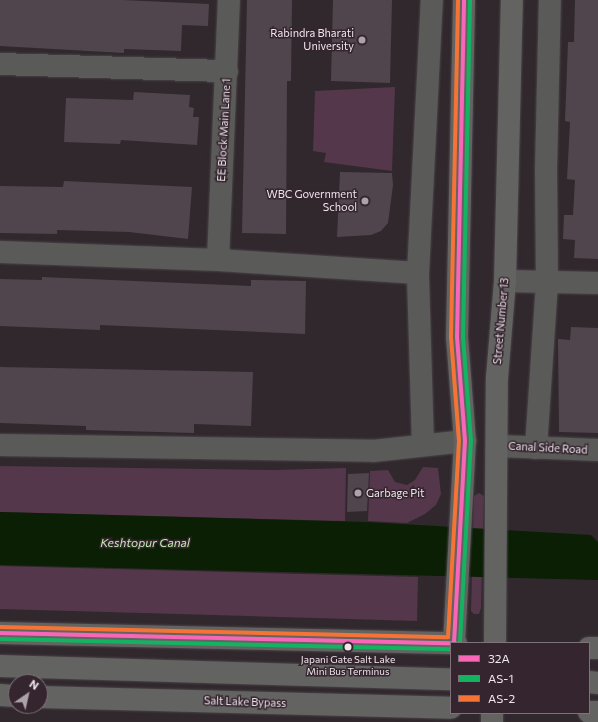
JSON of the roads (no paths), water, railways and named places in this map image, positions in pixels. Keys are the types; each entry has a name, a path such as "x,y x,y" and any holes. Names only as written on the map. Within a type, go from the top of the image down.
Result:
{"main road":[{"path":"455,642 455,606 464,447 457,337 464,0"},
{"name":"Street Number 13","path":"495,642 499,446 497,378 505,281 512,0"},
{"path":"0,633 450,643"},
{"path":"0,666 450,679"},
{"name":"Salt Lake Bypass","path":"48,697 450,708"}],"street":[{"name":"EE Block Main Lane 1","path":"218,260 229,0"},
{"path":"423,445 418,273 432,0"},
{"path":"536,448 547,282 546,170 550,0"},
{"path":"0,64 227,71"},
{"path":"0,252 218,260 418,273"},
{"path":"505,281 598,283"},
{"path":"0,445 373,451 423,445 464,447"},
{"name":"Canal Side Road","path":"499,446 598,450"}],"water":[{"name":"Keshtopur Canal","path":"0,512 366,522 591,535 598,542 598,580 0,565"}],"place":[{"name":"Rabindra Bharati University","path":"362,40"},
{"name":"WBC Government School","path":"365,201"},
{"name":"Garbage Pit","path":"358,493"},
{"name":"Japani Gate Salt Lake Mini Bus Terminus","path":"348,647"}]}
